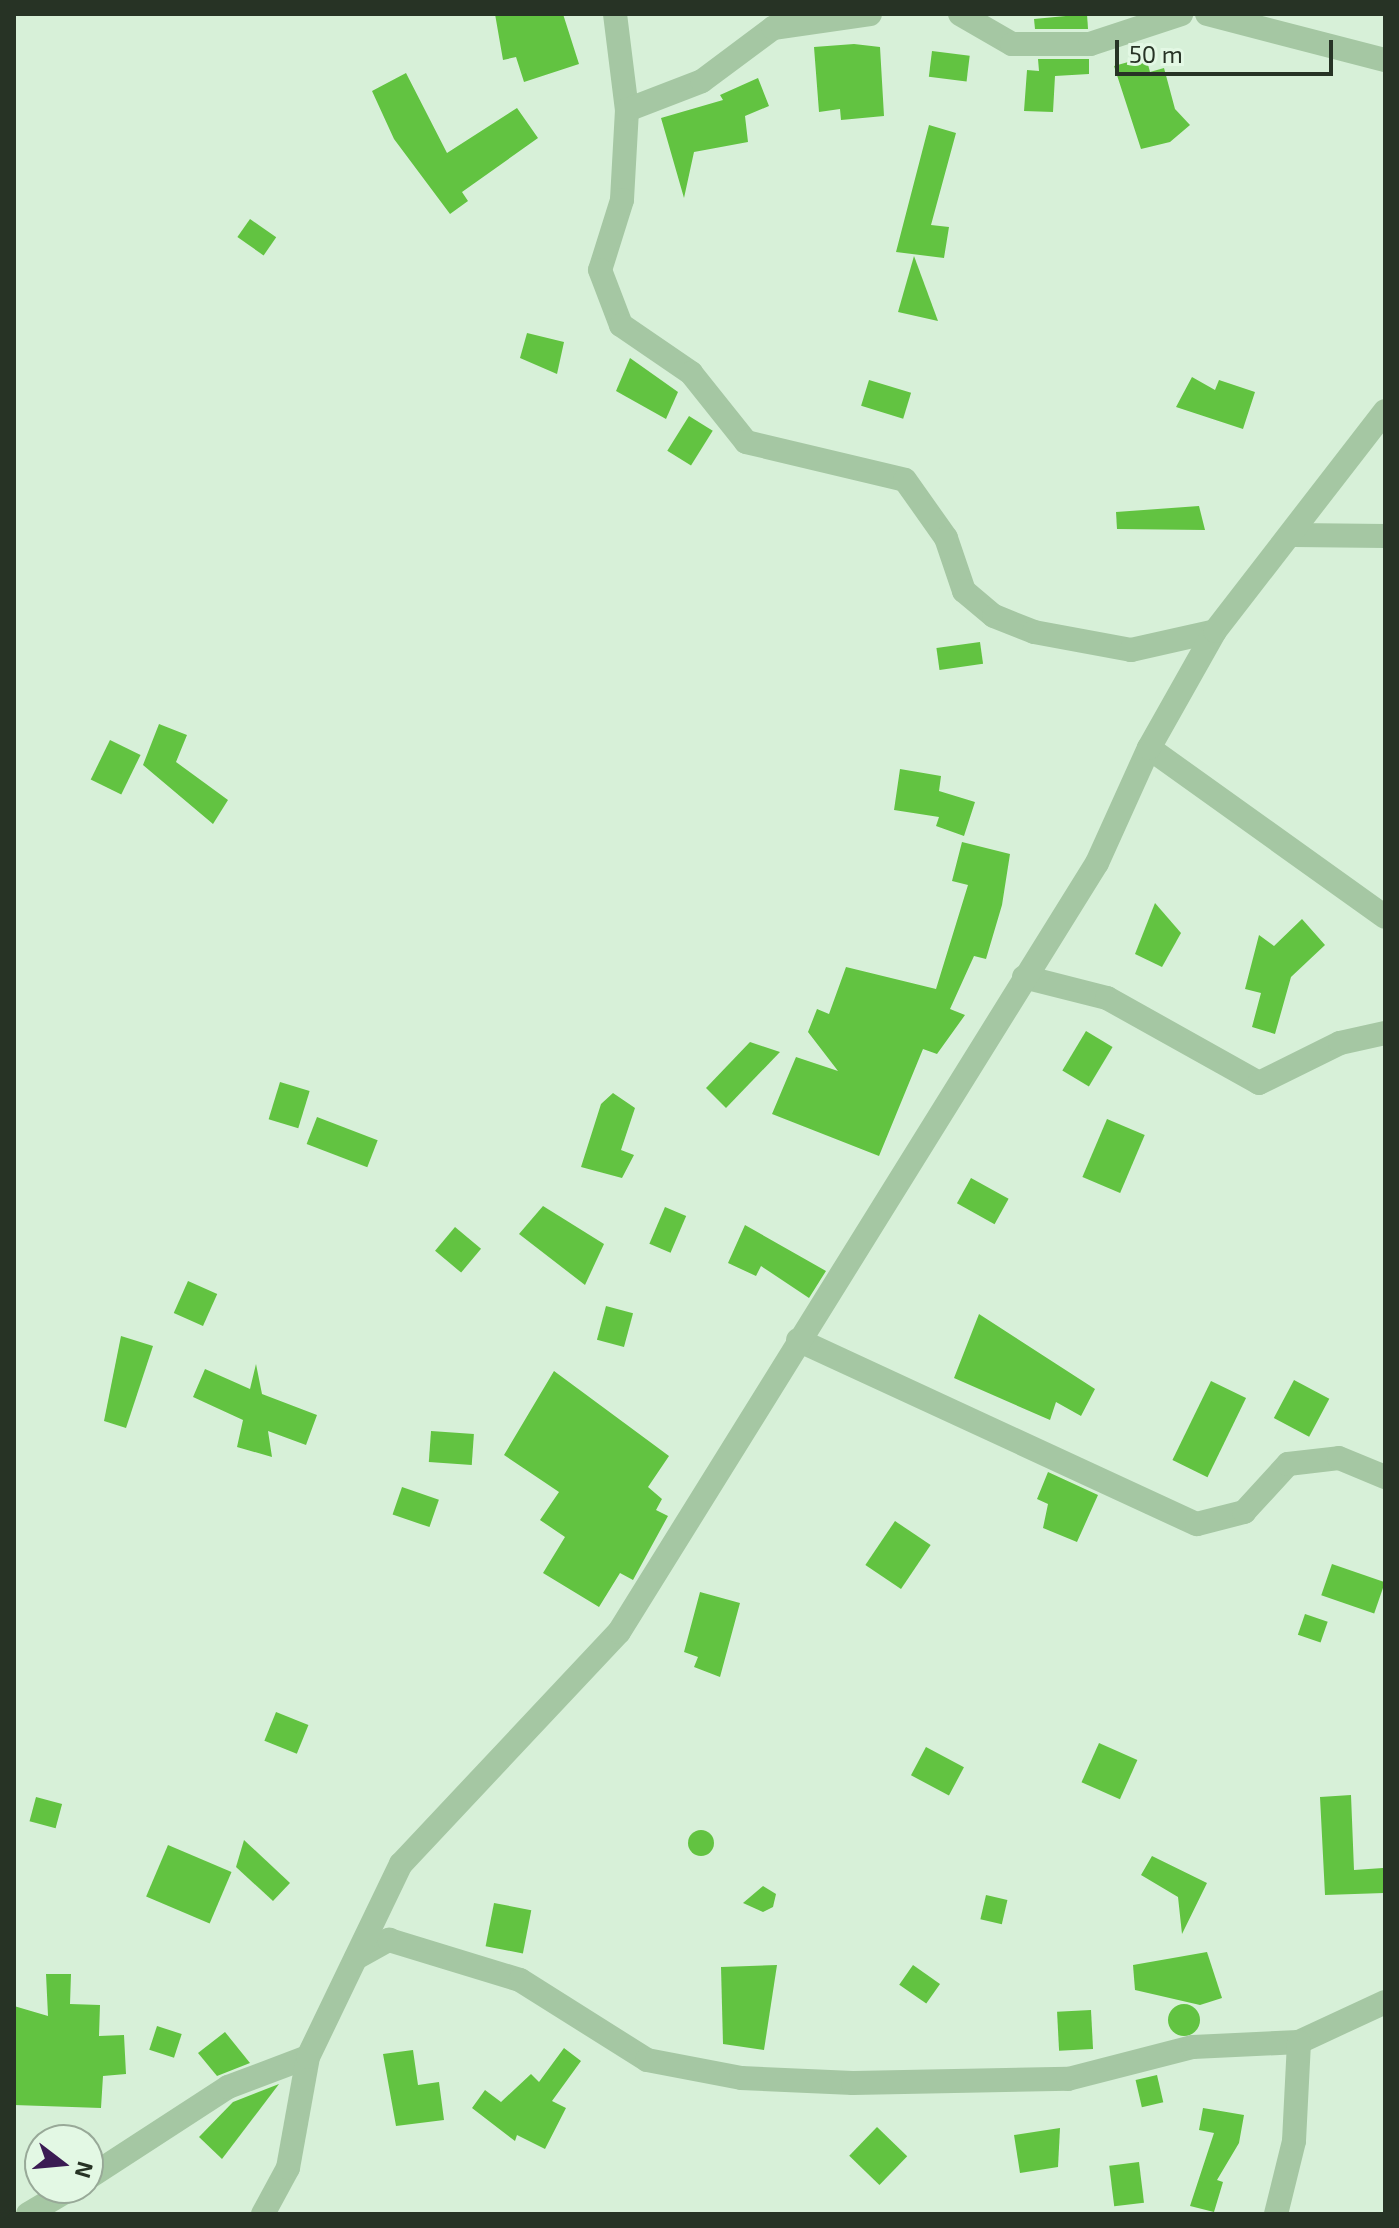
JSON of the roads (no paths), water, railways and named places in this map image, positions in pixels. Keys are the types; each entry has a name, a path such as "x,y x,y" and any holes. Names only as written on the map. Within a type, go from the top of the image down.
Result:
{"street":[{"path":"615,14 627,110 622,200 600,270 621,325 691,373 746,442 905,480 946,538 964,591 1021,627 1131,650 1215,631"},
{"path":"627,110 702,81 773,28 870,14"},
{"path":"960,14 1012,44 1090,44 1181,14"},
{"path":"1207,14 1385,60"},
{"path":"267,2213 288,2168 308,2057 401,1864 619,1632 1097,863 1149,748 1215,631 1295,535 1385,411"},
{"path":"1295,535 1385,536"},
{"path":"1149,748 1385,917"},
{"path":"1024,977 1107,998 1259,1083 1340,1043 1385,1033"},
{"path":"798,1340 1077,1462 1197,1524 1244,1512 1288,1464 1339,1458 1385,1477"},
{"path":"356,1958 389,1940 449,1957 520,1980 647,2060 741,2078 1033,2082 1193,2047 1299,2042 1385,2002"},
{"path":"1276,2214 1294,2141 1299,2042"},
{"path":"104,2168 228,2087 308,2057"}]}
